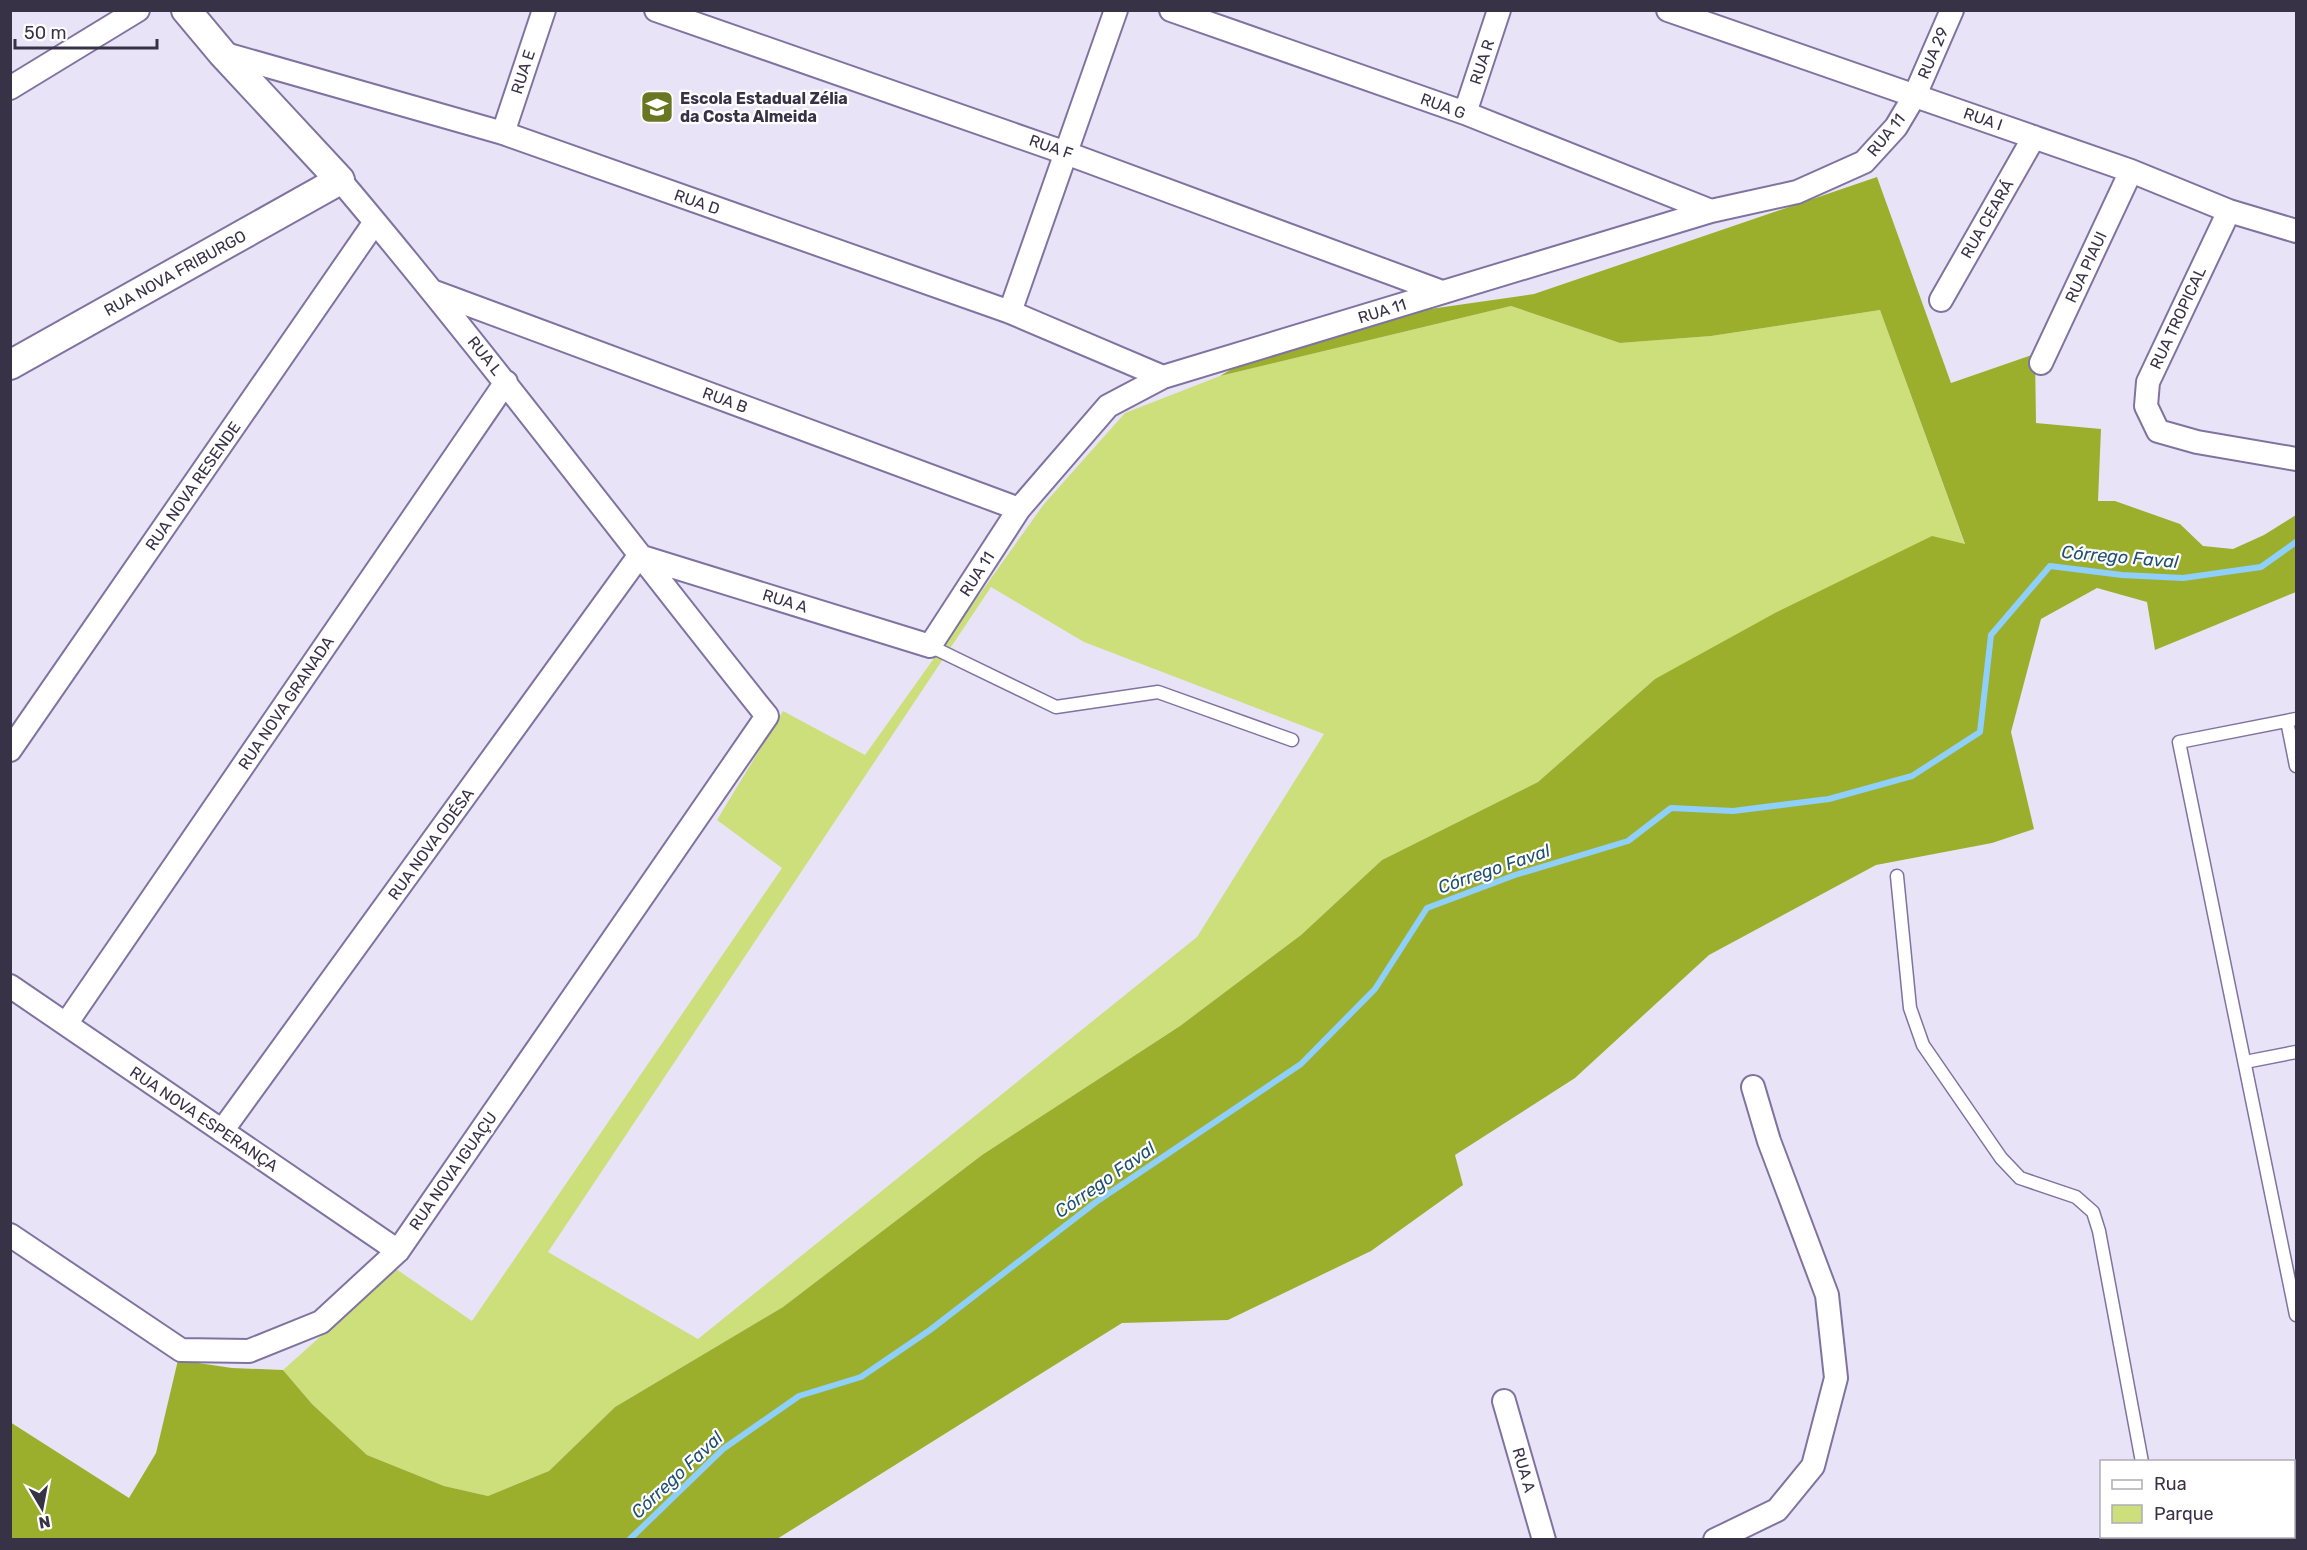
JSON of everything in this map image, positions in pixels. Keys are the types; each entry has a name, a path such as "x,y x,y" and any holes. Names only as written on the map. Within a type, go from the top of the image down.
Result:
{"street":[{"path":"10,88 138,10"},
{"name":"RUA L","path":"186,10 222,53 340,180 432,291 767,716"},
{"name":"RUA E","path":"503,133 544,10"},
{"name":"RUA F","path":"656,10 1066,153 1442,292"},
{"path":"1010,312 1116,10"},
{"name":"RUA G","path":"1171,10 1465,113 1711,212"},
{"name":"RUA R","path":"1465,113 1499,10"},
{"name":"RUA I","path":"1668,10 2131,171 2229,211 2296,231"},
{"name":"RUA 29","path":"1915,96 1952,10"},
{"name":"RUA D","path":"222,53 503,133 1010,312 1163,377"},
{"name":"RUA 11","path":"930,645 1019,509 1108,406 1163,377 1711,212 1797,192 1864,162 1896,127 1915,96"},
{"name":"RUA CEARÁ","path":"1941,300 2034,137"},
{"name":"RUA PIAUI","path":"2042,363 2131,171"},
{"name":"RUA NOVA FRIBURGO","path":"10,365 340,180"},
{"name":"RUA TROPICAL","path":"2229,211 2148,382 2146,406 2158,431 2196,442 2296,459"},
{"name":"RUA NOVA RESENDE","path":"10,750 375,222"},
{"name":"RUA B","path":"432,291 1019,509"},
{"name":"RUA NOVA GRANADA","path":"66,1024 506,382"},
{"name":"RUA A","path":"639,556 930,645"},
{"name":"RUA NOVA ODÉSA","path":"222,1131 639,556"},
{"name":"RUA NOVA IGUAÇU","path":"10,1235 181,1350 249,1351 321,1322 398,1251 767,716"},
{"name":"RUA NOVA ESPERANÇA","path":"10,986 398,1251"},
{"path":"1715,1539 1777,1510 1813,1466 1836,1378 1827,1295 1769,1141 1753,1087"},
{"name":"RUA A","path":"1504,1401 1544,1539"}],"lane":[{"path":"930,645 1056,707 1158,692 1292,740"},
{"path":"2296,766 2292,720 2179,742 2296,1315"},
{"path":"1897,876 1910,1008 1923,1045 2001,1158 2020,1178 2076,1197 2093,1212 2101,1243 2142,1460"},
{"path":"2245,1062 2296,1052"}],"green space":[{"path":"1877,177 1951,383 2035,354 2036,423 2101,429 2098,501 2115,501 2180,524 2203,546 2233,549 2264,535 2296,515 2296,592 2155,650 2147,602 2097,588 2041,619 2011,732 2034,829 1992,843 1876,865 1709,955 1575,1078 1455,1155 1463,1185 1371,1251 1228,1320 1122,1323 777,1539 11,1539 10,1422 129,1498 156,1453 178,1360 232,1368 283,1370 312,1404 367,1455 444,1486 488,1496 549,1471 615,1407 783,1307 982,1155 1180,1026 1301,935 1382,860 1538,782 1655,679 1775,613 1932,536 1965,544 1880,310 1711,336 1620,343 1511,306 1220,376 1247,360 1423,310 1534,294"},
{"path":"1511,306 1620,343 1711,336 1880,310 1965,545 1655,679 1538,782 1382,860 1301,935 1180,1026 982,1155 783,1307 615,1407 549,1471 488,1496 444,1486 367,1455 312,1404 283,1370 396,1269 472,1321 782,868 717,820 783,711 865,755 1044,504 1125,413 1220,376","holes":["991,587 1084,642 1324,734 1197,937 698,1339 548,1252"]}],"waterway":[{"name":"Córrego Faval","path":"629,1540 723,1449 799,1396 861,1377 930,1330 1096,1202 1301,1064 1375,989 1427,908 1515,875 1628,841 1671,808 1733,811 1829,799 1912,776 1980,732 1991,635 2050,566 2122,575 2183,578 2261,567 2296,542"}],"place":[{"name":"Escola Estadual Zélia da Costa Almeida","path":"657,107"}]}
